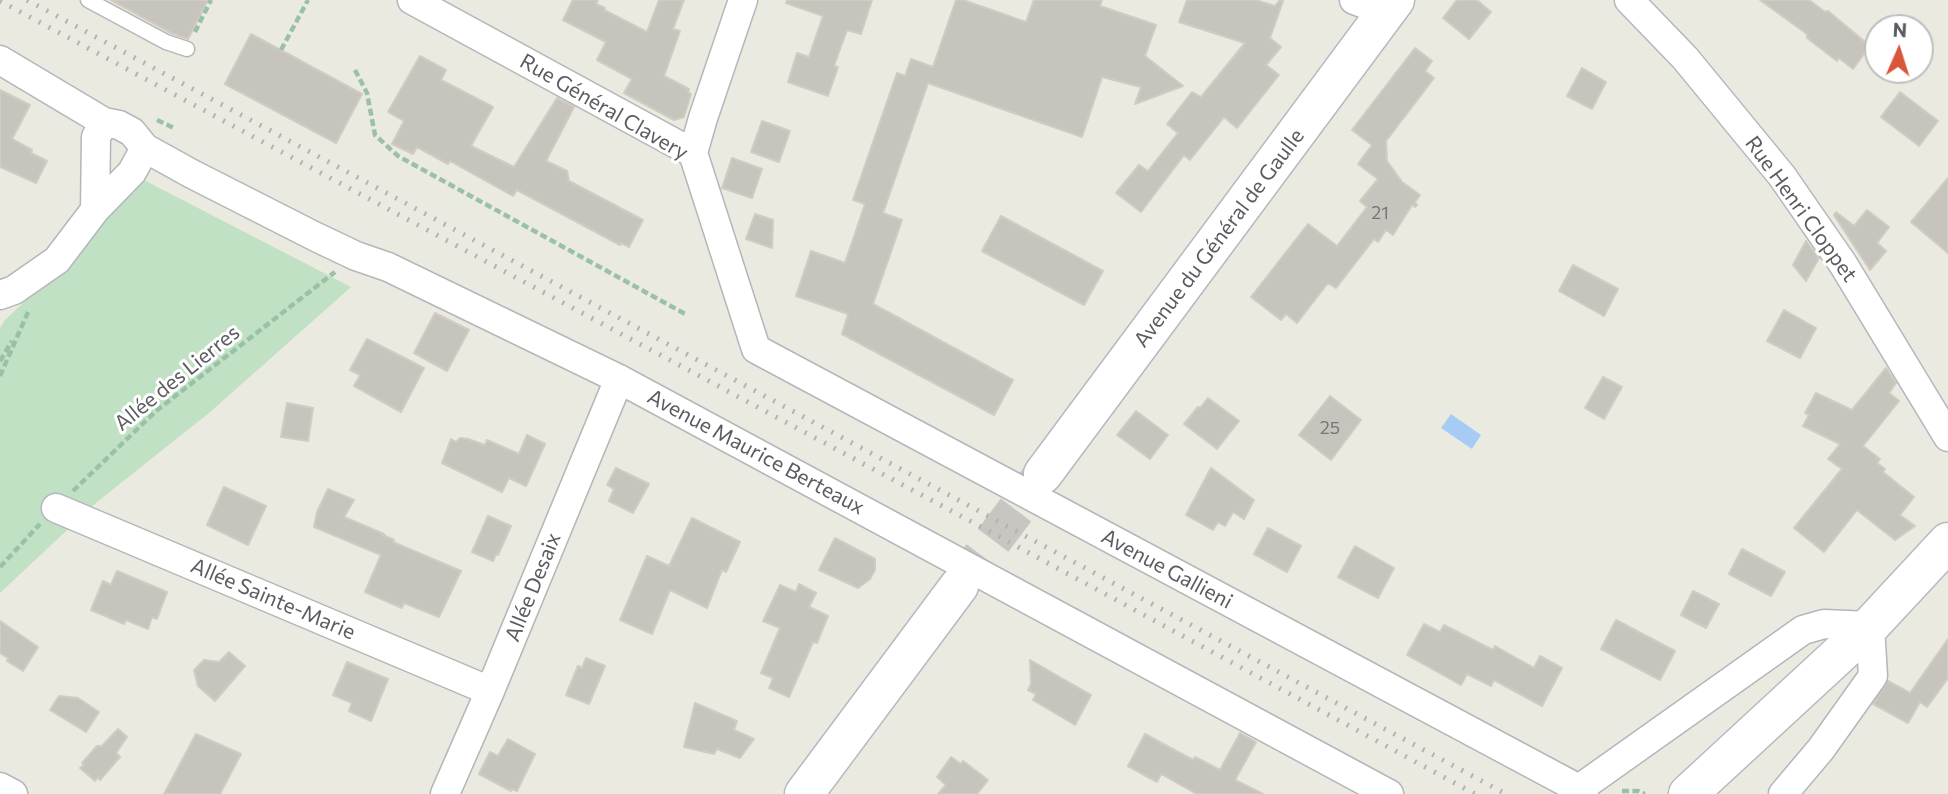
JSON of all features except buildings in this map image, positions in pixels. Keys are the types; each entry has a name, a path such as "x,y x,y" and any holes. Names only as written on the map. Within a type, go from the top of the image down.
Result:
{"street":[{"name":"Rue Général Clavery","path":"412,0 693,153 756,349"},
{"path":"693,153 743,0"},
{"name":"Rue Henri Cloppet","path":"1629,0 1685,58 1782,176 1850,276 1948,437"},
{"name":"Avenue du Général de Gaulle","path":"1043,474 1378,4"},
{"name":"Avenue Maurice Berteaux","path":"0,60 111,123 132,132 145,148 285,222 356,256 388,267 619,379 1390,794"},
{"path":"95,210 96,137 111,123"},
{"path":"11,300 57,260 95,210 132,172 145,148"},
{"name":"Avenue Gallieni","path":"756,349 1581,791"},
{"name":"Allée Desaix","path":"445,794 619,379"},
{"name":"Allée Sainte-Marie","path":"56,508 490,691"},
{"path":"1688,794 1870,626 1948,542"},
{"path":"804,794 959,586"},
{"path":"1581,791 1803,630 1824,624 1870,626"},
{"path":"1783,794 1821,749 1873,676 1870,626"},
{"path":"0,787 13,794"}],"lane":[{"path":"88,0 166,42 187,49"}],"path":[{"path":"187,49 212,0"},
{"path":"281,50 308,0"},
{"path":"355,70 367,93 375,135 398,156 687,315"},
{"path":"154,119 176,129"},
{"name":"Allée des Lierres","path":"0,567 56,508 156,411 356,256"},
{"path":"0,376 21,327 11,300"},
{"path":"0,361 21,327"}],"green space":[{"path":"140,178 351,287 209,413 97,502 0,593 0,328 109,217"}],"water":[{"path":"1451,414 1481,435 1472,449 1441,428"}],"tunnel":[{"path":"959,586 1043,474"}],"railway":[{"path":"27,0 1506,794"},
{"path":"0,1 1475,794"}]}
